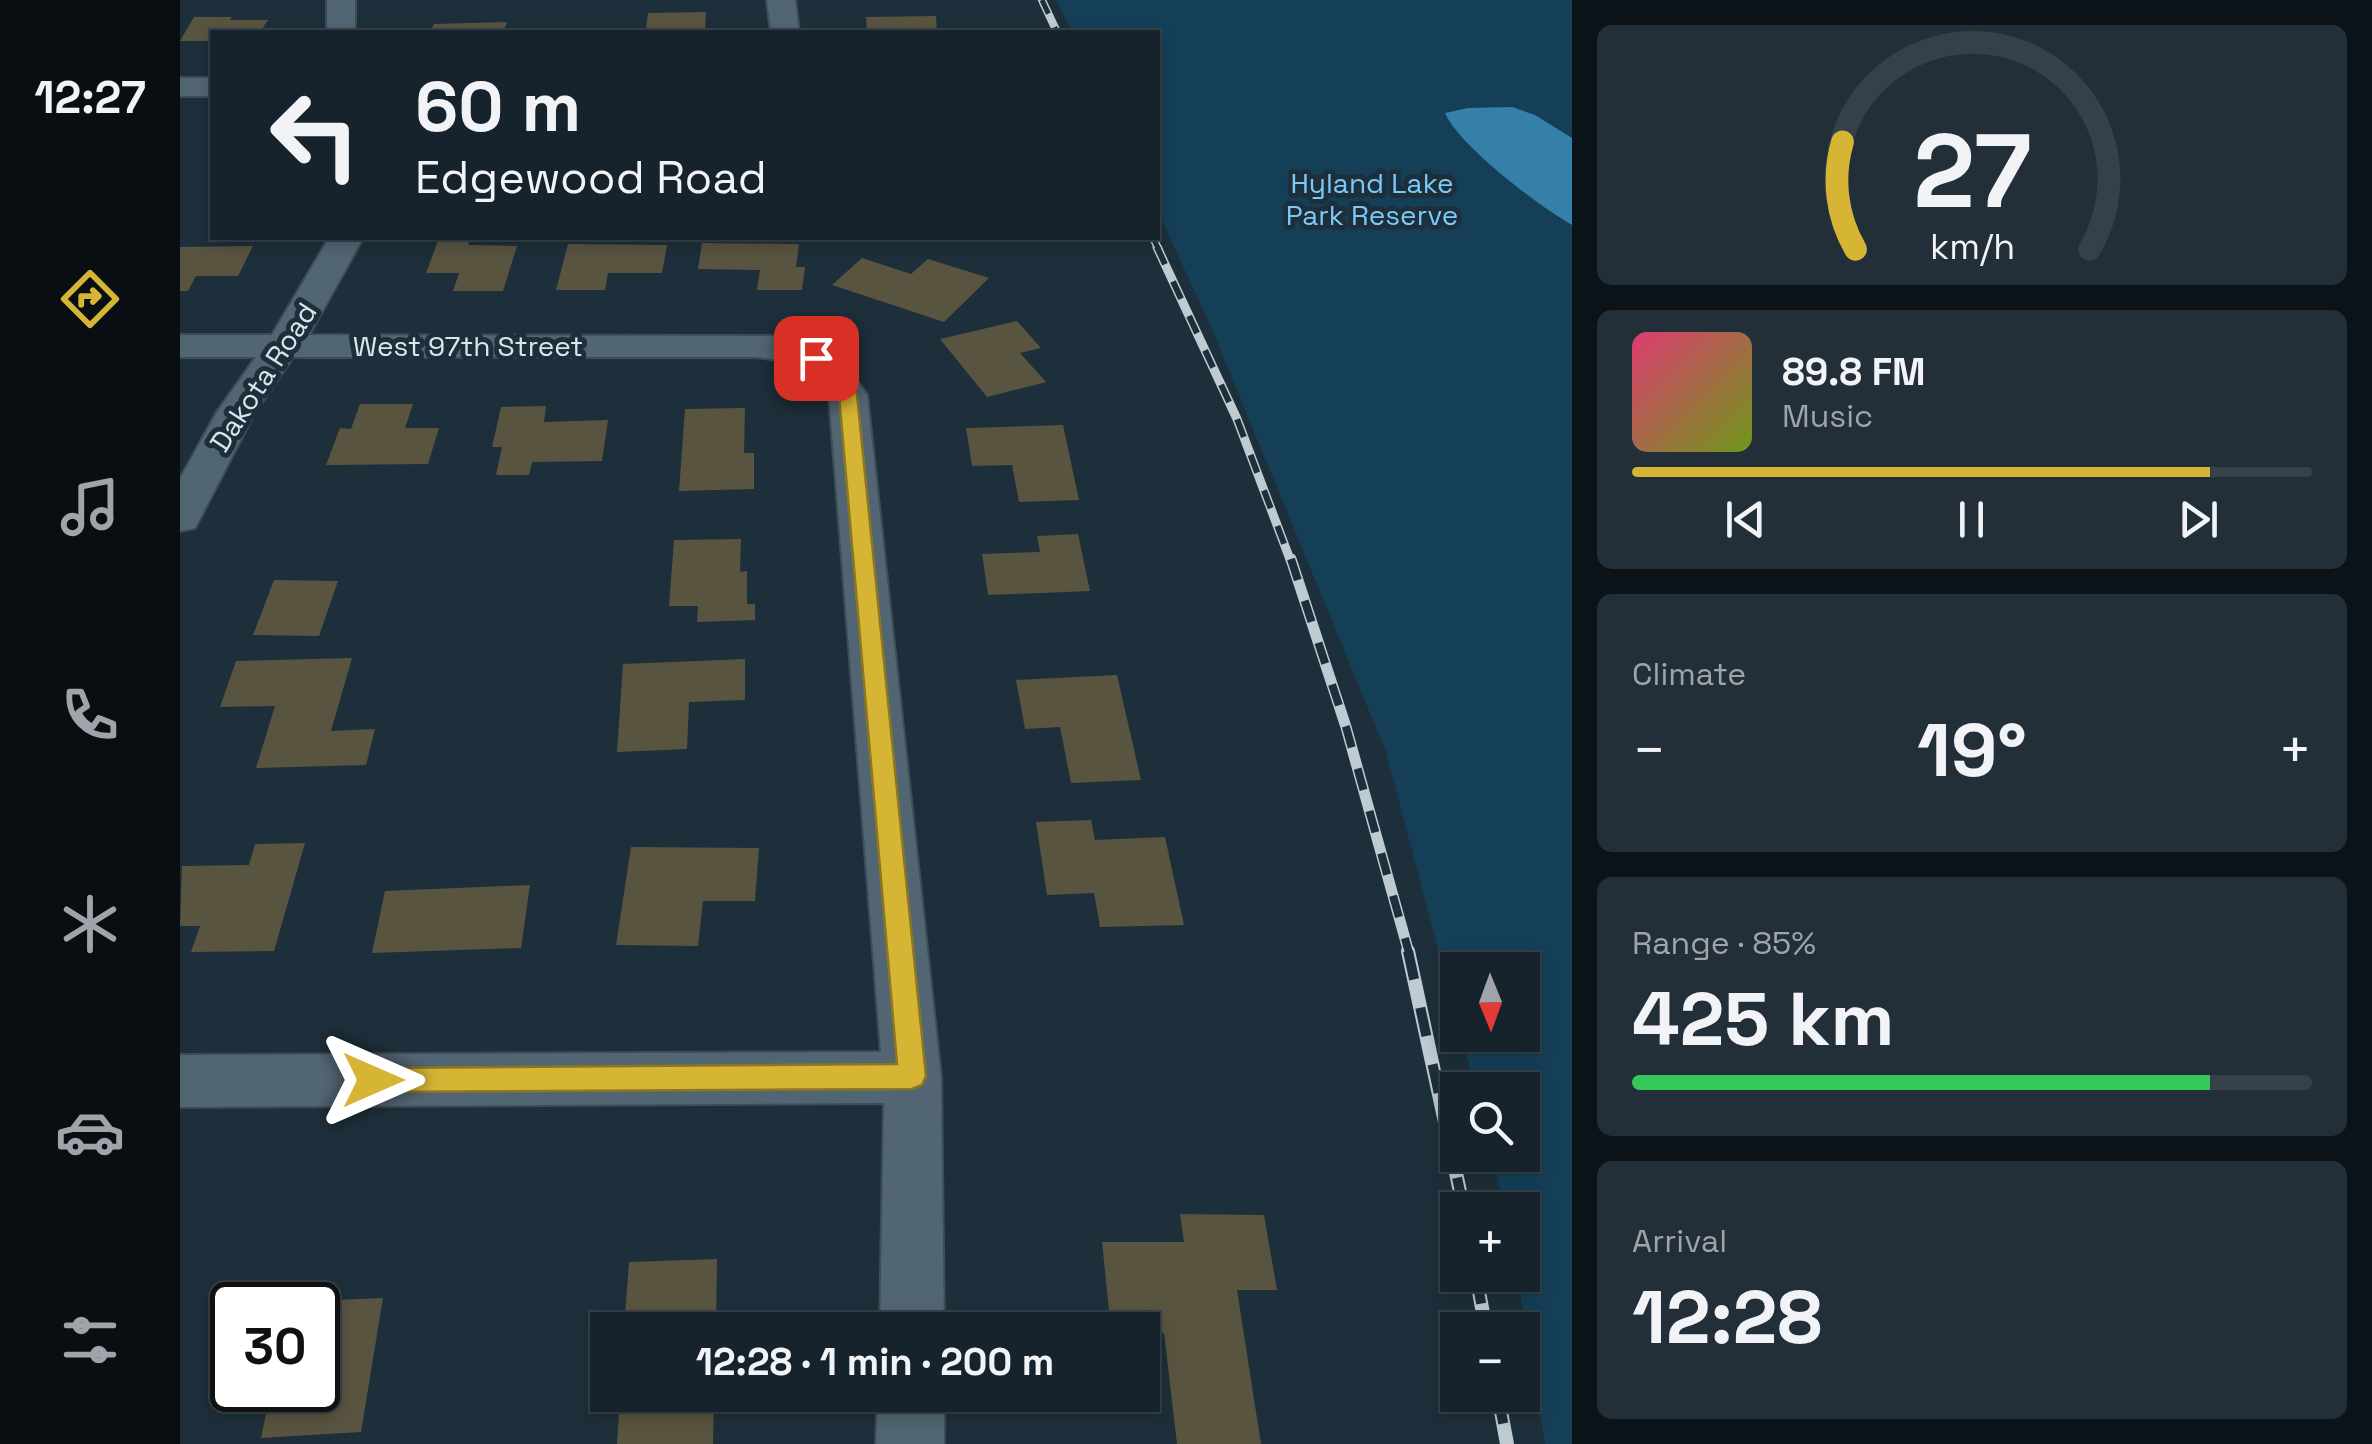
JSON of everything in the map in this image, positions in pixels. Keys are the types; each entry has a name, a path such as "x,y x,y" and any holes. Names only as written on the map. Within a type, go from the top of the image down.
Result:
{"street":[{"path":"340,30 341,0"},
{"path":"781,0 785,30"},
{"path":"180,87 210,87"},
{"name":"Dakota Road","path":"180,518 236,412 305,314 345,240"},
{"name":"West 97th Street","path":"180,346 756,346 789,349 816,358 837,375 848,395 912,1076"},
{"path":"180,1081 912,1076 912,1312"},
{"path":"910,1444 911,1412"}],"green space":[{"name":"Hyland Lake Park Reserve","path":"1056,0 1572,0 1572,1444 1545,1444 1540,1412 1540,1312 1523,1312 1520,1292 1540,1292 1540,1192 1500,1192 1496,1172 1540,1172 1540,1072 1471,1072 1466,1052 1540,1052 1540,952 1440,952 1440,957 1386,752 1211,327 1160,216 1160,30 1071,30"}],"shaded area":[{"path":"1512,107 1535,115 1572,138 1572,225 1483,158 1445,113"}],"building":[{"path":"706,12 705,30 646,29 648,13"},
{"path":"936,16 937,30 867,30 866,17"},
{"path":"194,17 268,20 261,30 210,30 210,41 180,41"},
{"path":"507,22 504,30 431,30 434,24"},
{"path":"438,240 517,246 503,291 453,291 459,273 426,273"},
{"path":"702,243 799,244 796,267 805,267 802,290 757,290 760,270 698,269"},
{"path":"568,244 667,245 662,273 608,273 605,290 556,290"},
{"path":"253,246 238,276 196,276 188,291 180,291 180,247"},
{"path":"862,258 911,274 928,259 989,278 944,322 832,285"},
{"path":"1017,321 1041,348 1020,353 1046,382 987,397 940,339"},
{"path":"360,404 413,404 405,428 439,428 428,464 326,465 340,428 351,429"},
{"path":"546,406 544,422 608,420 602,461 532,462 529,475 496,475 502,447 492,447 501,407"},
{"path":"745,408 744,453 754,453 754,489 679,491 685,409"},
{"path":"1063,425 1079,500 1019,502 1012,465 972,466 966,428"},
{"path":"1078,534 1090,591 988,595 982,554 1040,552 1037,536"},
{"path":"741,539 740,572 747,571 747,604 755,604 755,620 697,622 698,606 669,606 674,540"},
{"path":"274,580 338,581 319,636 253,635"},
{"path":"352,658 331,731 375,729 366,765 256,768 275,706 220,707 236,661"},
{"path":"745,659 745,700 689,702 687,749 617,752 623,664"},
{"path":"1117,675 1141,780 1071,783 1060,727 1025,729 1016,680"},
{"path":"1091,820 1095,840 1165,837 1184,925 1100,927 1094,893 1047,895 1036,822"},
{"path":"305,843 274,951 191,952 200,926 180,926 182,866 249,865 255,844"},
{"path":"631,847 759,848 755,901 703,901 698,946 616,945"},
{"path":"530,885 521,948 372,953 385,891"},
{"path":"1180,1214 1264,1215 1277,1290 1237,1290 1261,1444 1177,1444 1160,1312 1109,1312 1102,1242 1184,1242"},
{"path":"717,1259 716,1312 625,1312 629,1262"},
{"path":"383,1298 361,1432 261,1438 266,1412 340,1412 340,1300"},
{"path":"619,1412 714,1412 713,1444 617,1444"}],"railway":[{"path":"1042,0 1056,30"},
{"path":"1154,240 1159,250"},
{"path":"1157,247 1237,419 1291,562"},
{"path":"1291,559 1346,727 1409,953"},
{"path":"1408,951 1460,1192"},
{"path":"1479,1292 1483,1312"},
{"path":"1501,1412 1507,1444"}],"route":[{"path":"373,1080 912,1076 848,395 837,375 816,358"}]}
